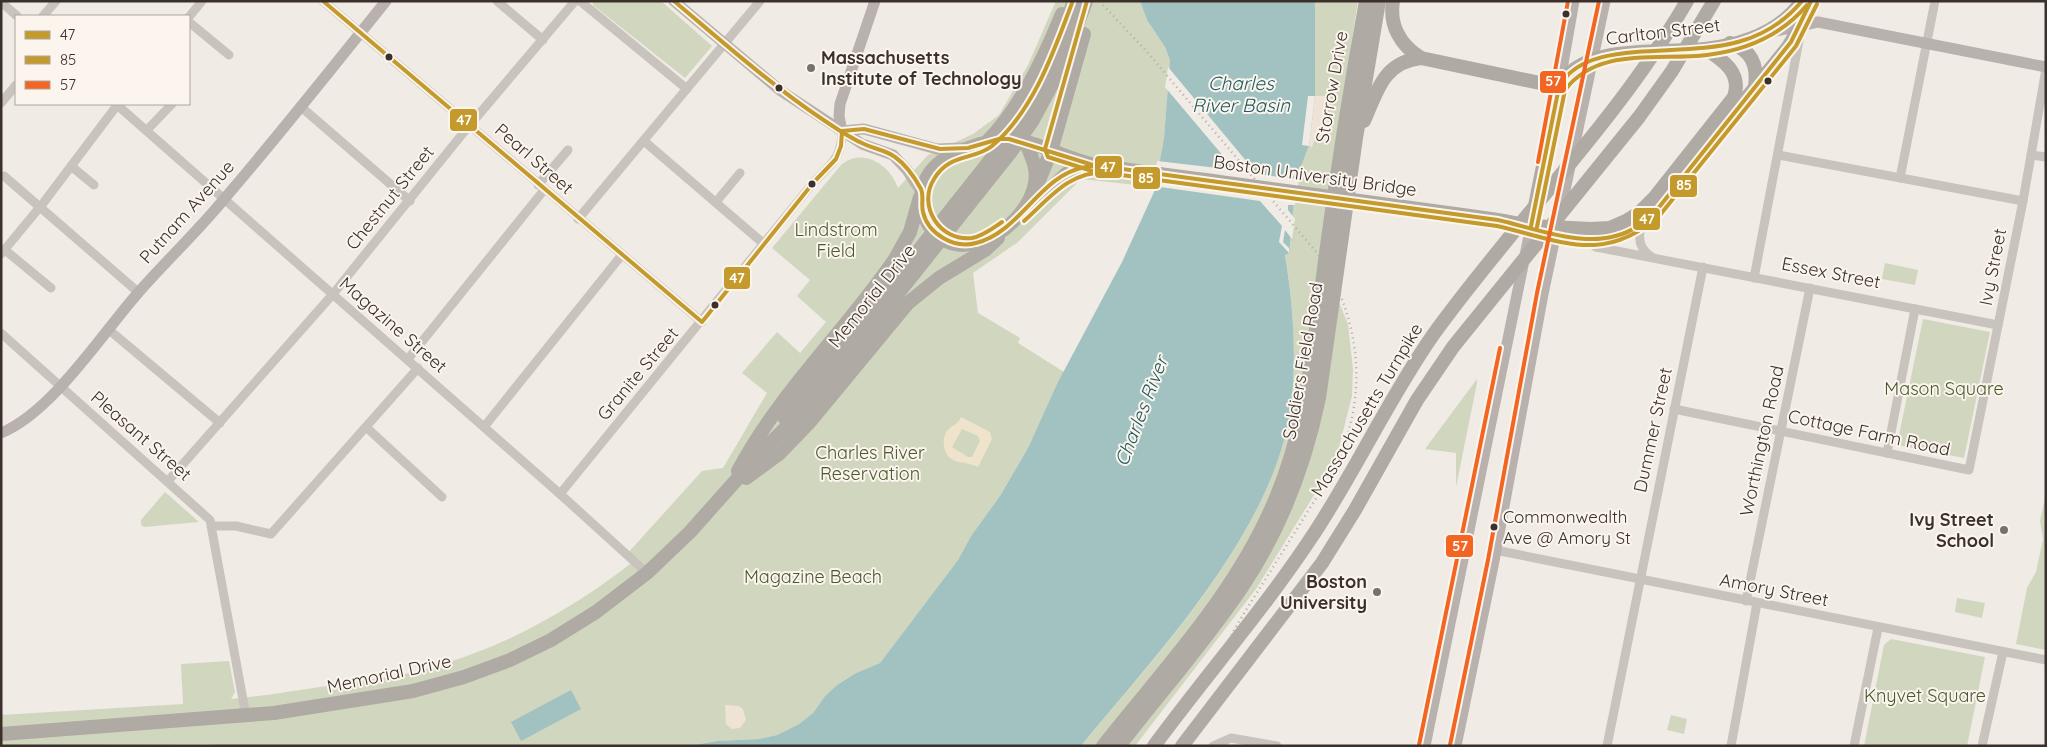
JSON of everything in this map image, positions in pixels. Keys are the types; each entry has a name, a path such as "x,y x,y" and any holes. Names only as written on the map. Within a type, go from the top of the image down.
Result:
{"highway":[{"path":"986,143 1006,122 1029,84 1049,44 1066,1"},
{"name":"Memorial Drive","path":"1046,88 1074,1"},
{"name":"Memorial Drive","path":"1,734 246,716 371,699 418,690 471,675 520,656 567,631 610,603 647,573 678,544 727,491 763,450 791,410 893,291 1046,88 1066,56 1086,1"},
{"path":"922,193 922,206 927,222 938,235 948,241 960,244 975,243 987,239 1020,216 1030,200 1052,150 1094,1"},
{"name":"Storrow Drive","path":"1336,180 1366,1"},
{"name":"Storrow Drive","path":"1356,138 1379,1"},
{"path":"1393,1 1393,24 1402,41 1421,58"},
{"name":"Massachusetts Turnpike","path":"1154,746 1304,548 1332,505 1379,421 1433,335 1624,96 1686,1"},
{"path":"1182,746 1322,563 1355,510 1425,388 1457,342 1657,92 1714,1"},
{"path":"1760,35 1782,23 1802,1"},
{"path":"1385,76 1397,64 1421,58 1559,87 1531,226 1556,231 1616,237 1641,224 1656,211 1790,45 1802,24 1811,1"},
{"name":"Carlton Street","path":"1559,87 1570,72 1594,60 1612,55 1706,49 1760,35"},
{"path":"1356,138 1402,41"},
{"path":"1728,44 1742,48 1752,59 1756,71 1755,87"},
{"path":"1589,234 1616,226 1643,210 1726,108 1734,95 1735,80 1729,66 1706,49"},
{"name":"Soldiers Field Road","path":"1119,746 1243,586 1277,527 1294,488 1312,431 1319,398 1356,138"},
{"path":"727,491 767,421 900,252 910,232 926,179 937,164 949,156 986,143 1004,139 1026,143 1036,172 1030,200"},
{"name":"Boston University Bridge","path":"1026,143 1094,164 1531,226"},
{"name":"Boston University Bridge","path":"1020,216 1066,174 1094,164"},
{"name":"Soldiers Field Road","path":"1103,746 1233,580 1258,536 1280,490 1304,412 1336,180"},
{"path":"727,491 774,457 797,436 908,303 939,278 985,250 1006,227"}],"main road":[{"name":"Putnam Avenue","path":"1,433 16,427 35,413 60,386 138,292 225,199 386,1"},
{"path":"674,1 781,91 862,144 893,155 905,167 922,193"},
{"path":"842,130 839,116 840,104 875,1"},
{"path":"1559,87 1574,1"},
{"path":"1456,746 1496,550 1543,294 1605,1"},
{"name":"Carlton Street","path":"1760,35 1802,24 1822,23 2046,68"},
{"path":"842,130 864,130 937,149 968,148"},
{"path":"1425,746 1531,226"}],"street":[{"path":"44,15 56,1"},
{"path":"190,16 202,1"},
{"name":"Pearl Street","path":"323,1 621,256 702,322"},
{"path":"497,1 543,40"},
{"name":"Chestnut Street","path":"168,481 333,294 576,1"},
{"path":"580,1 687,90"},
{"path":"578,219 760,1"},
{"path":"1900,178 1935,1"},
{"path":"1,2 16,15"},
{"path":"190,23 229,55"},
{"path":"1754,278 1802,24"},
{"name":"Ivy Street","path":"1969,470 2023,201 2046,68"},
{"path":"1,103 15,86"},
{"path":"51,288 3,252 41,207 116,105"},
{"name":"Magazine Street","path":"118,105 408,359 647,573"},
{"path":"148,130 171,105"},
{"path":"300,106 410,201"},
{"name":"Granite Street","path":"560,494 702,322 813,183 836,159 841,150 842,130"},
{"path":"644,141 764,244"},
{"path":"408,359 568,150"},
{"path":"1778,155 2023,201"},
{"path":"2031,155 2046,158"},
{"path":"71,166 94,185"},
{"path":"716,202 740,173"},
{"path":"4,176 138,292"},
{"path":"1641,224 1640,245 1646,253 1657,259"},
{"name":"Essex Street","path":"1589,234 1596,247 1998,325"},
{"path":"484,427 621,256"},
{"name":"Dummer Street","path":"1607,746 1703,267"},
{"name":"Worthington Road","path":"1746,600 1810,288"},
{"path":"1887,453 1915,309"},
{"path":"108,329 220,423"},
{"name":"Pleasant Street","path":"1,334 208,517 212,526"},
{"path":"246,716 212,526 236,526 271,534 418,368"},
{"name":"Cottage Farm Road","path":"1674,409 1969,470"},
{"path":"366,427 442,496"},
{"name":"Amory Street","path":"1496,550 1878,628 2046,660"},
{"path":"1731,746 1757,603"},
{"path":"1854,746 1878,628"},
{"path":"1982,746 2003,652"},
{"path":"1212,746 1230,738 1277,746"}],"green space":[{"path":"593,1 661,1 712,46 685,78 593,5"},
{"name":"Charles River Reservation","path":"1056,1 1140,1 1147,20 1165,47 1170,60 1164,138 1155,187 1081,179 1018,242 973,273 978,313 1020,338 1018,343 1064,372 1029,446 1000,496 971,536 958,560 880,663 856,673 837,685 825,696 813,713 799,724 777,735 759,739 717,741 689,746 231,746 204,744 1,746 1,715 183,704 181,664 229,661 235,692 231,699 380,678 426,669 483,650 536,626 586,596 634,561 627,554 702,471 723,468 767,393 742,373 777,332 800,353 826,322 797,296 810,280 772,248 841,165 849,160 858,157 875,161 889,172 898,188 928,155 973,134 999,115 1028,65"},
{"path":"1315,1 1358,1 1336,140 1338,300 1348,324 1353,369 1352,396 1338,451 1327,474 1256,589 1135,746 1081,746 1144,671 1209,587 1238,543 1263,498 1281,451 1291,405 1294,368 1292,311 1285,254 1289,248 1296,179 1309,146 1315,96"},
{"path":"1885,263 1918,270 1915,285 1882,279"},
{"name":"Mason Square","path":"1923,319 1990,332 1964,458 1897,445"},
{"path":"1477,379 1456,487 1456,453 1425,449"},
{"path":"165,492 199,522 144,527 141,525 141,520"},
{"path":"2046,493 2046,650 2016,644 2027,588 2036,572 2043,539 2040,521"},
{"path":"1957,598 1985,603 1982,618 1955,612"},
{"name":"Knyvet Square","path":"1891,639 1985,657 1967,746 1864,746 1884,645"},
{"path":"1671,715 1687,719 1684,734 1667,730"}],"sand":[{"path":"961,417 990,432 992,439 978,467 952,460 946,452 944,446 945,434","holes":["962,429 978,436 980,441 972,457 968,457 952,447"]}],"shaded area":[{"path":"1315,96 1326,96 1329,129 1320,126 1312,147 1309,146"},
{"path":"725,705 739,706 743,709 746,720 740,728 732,729 726,724"}],"water":[{"path":"1140,1 1315,1 1315,96 1309,146 1296,179 1289,253 1285,255 1293,330 1294,368 1291,406 1281,452 1262,498 1238,543 1209,587 1177,630 1081,746 689,746 717,741 759,739 777,735 799,724 813,713 825,696 837,685 856,673 880,663 958,560 971,536 1000,496 1029,446 1058,382 1122,262 1154,192 1164,138 1170,60 1165,47 1147,20"},
{"path":"571,690 581,709 521,741 511,722"}],"pier":[{"path":"1168,67 1257,174 1288,178 1292,171 1299,169 1292,178 1299,179 1295,205 1288,205 1288,210 1295,219 1292,239 1285,230 1283,242 1289,248 1289,253 1279,242 1282,226 1260,201 1153,186 1157,161 1235,170 1165,87"},
{"path":"1308,96 1315,96 1309,146 1302,145"}],"railway":[{"path":"1103,5 1148,53 1317,253 1332,278 1344,304 1356,358 1353,413 1346,441 1335,468 1243,615 1203,684 1160,746"}],"transit line":[{"name":"47","path":"323,1 702,322 813,183 836,159 841,146 842,131"},
{"name":"47","path":"674,1 748,63 805,107 849,136 868,146 888,153 899,160 910,172 921,189 923,212 930,227 951,242 968,244 992,237 1006,227 1056,180 1070,172 1086,167 1105,166"},
{"name":"85","path":"1087,1 1045,149 1048,157 1092,171 1497,226 1542,238 1582,245 1620,240 1640,230 1660,215 1796,46 1817,4"},
{"name":"57","path":"1538,162 1568,1"},
{"name":"57","path":"1450,745 1488,560 1537,293 1599,1"},
{"name":"47","path":"1531,226 1559,87 1571,72 1586,63 1611,55 1704,48 1746,40 1766,31 1784,18 1802,1"},
{"name":"47","path":"842,131 864,129 940,149 968,148 999,139 1009,139 1093,165 1498,220 1569,237 1605,238 1622,234 1638,226 1656,211 1791,42 1811,1"},
{"name":"85","path":"1002,222 984,234 972,238 960,238 950,234 941,228 930,211 929,189 934,179 947,165 992,146 1019,116 1041,80 1072,3"},
{"name":"85","path":"1537,227 1565,90 1579,76 1595,67 1612,61 1631,58 1707,55 1722,53 1749,45 1762,40 1786,25 1807,5"},
{"name":"85","path":"1024,221 1061,187 1071,181 1081,176 1107,172"},
{"name":"57","path":"1419,745 1500,348"}],"place":[{"name":"Massachusetts Institute of Technology","path":"811,68"},
{"name":"Commonwealth Ave @ Amory St","path":"1494,527"},
{"name":"Ivy Street School","path":"2004,530"},
{"name":"Boston University","path":"1377,592"}],"water label":[{"name":"Charles River Basin","path":"1241,94"},
{"name":"Charles River","path":"1141,411"}],"park label":[{"name":"Lindstrom Field","path":"836,240"},
{"name":"Magazine Beach","path":"813,577"}]}
